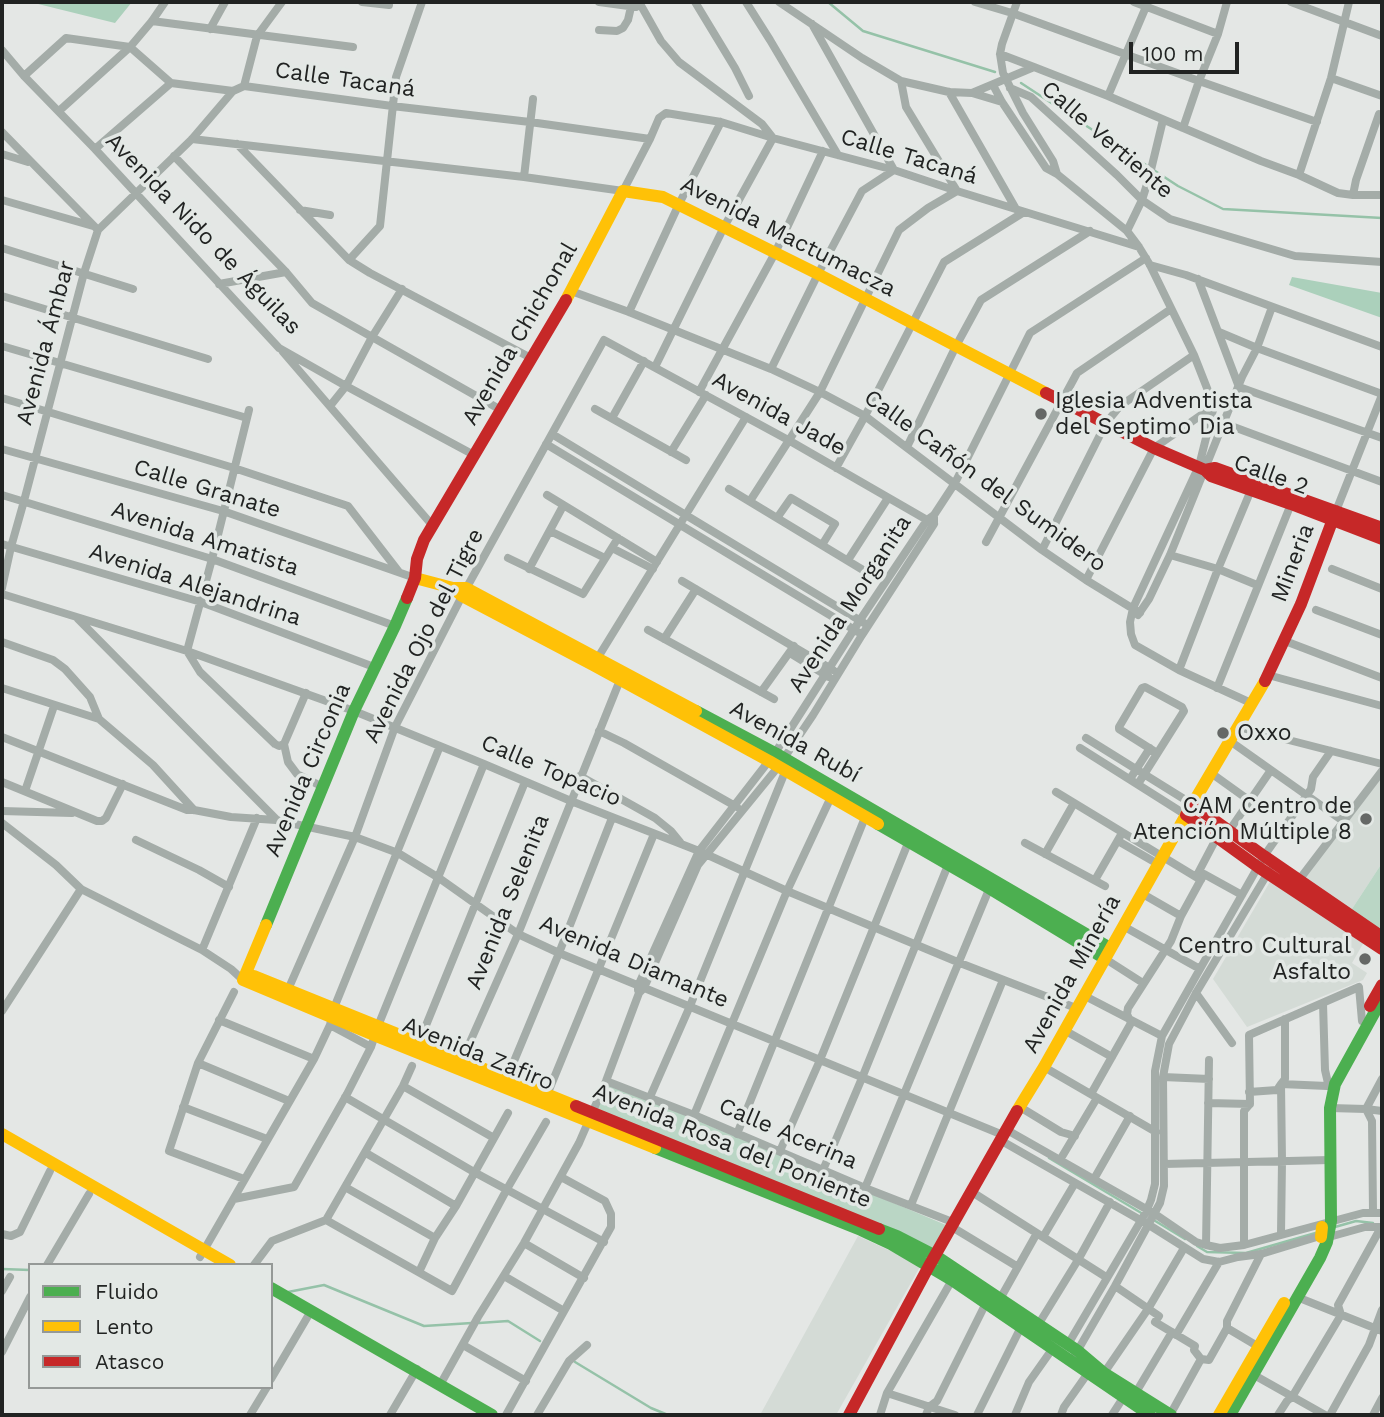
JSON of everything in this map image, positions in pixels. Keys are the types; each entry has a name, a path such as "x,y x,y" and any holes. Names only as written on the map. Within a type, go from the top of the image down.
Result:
{"street":[{"path":"59,111 130,47 165,2"},
{"path":"210,29 225,2"},
{"path":"96,228 192,139 233,91 244,86 257,36 282,2"},
{"path":"362,2 388,5"},
{"path":"349,260 380,226 396,77 422,2"},
{"path":"599,2 637,6 679,62 762,124 773,138 724,227 655,367"},
{"path":"695,2 749,96"},
{"path":"746,2 838,155"},
{"path":"779,2 901,82 949,92 972,93 1002,102"},
{"path":"975,2 1317,122"},
{"path":"1017,2 1000,54 1005,79 1053,161 1057,174"},
{"path":"1134,2 1147,4 1218,34"},
{"path":"1183,128 1227,2"},
{"path":"1291,2 1382,36"},
{"path":"1299,175 1331,78 1349,2"},
{"path":"1108,96 1147,4"},
{"path":"599,30 617,31 623,28 637,6"},
{"path":"152,21 353,47"},
{"path":"771,369 862,191 894,170 811,22"},
{"path":"24,76 66,38 130,47 171,83 233,91"},
{"name":"Avenida Nido de Águilas","path":"2,50 279,348 474,455"},
{"path":"1000,54 1108,96 1338,193 1382,195"},
{"path":"972,93 1034,67"},
{"path":"1331,78 1382,96"},
{"path":"750,501 820,392 898,230 957,191 906,107 901,82"},
{"path":"95,149 171,83"},
{"path":"993,85 1046,168 1127,231 1139,247 1194,355 1214,405 1202,468 1170,555 1149,599 1137,610"},
{"name":"Calle Tacaná","path":"244,86 650,139"},
{"name":"Calle Vertiente","path":"1010,89 1031,97 1142,200 1170,219 1295,256 1382,262"},
{"path":"836,468 944,262 1020,211 949,92"},
{"path":"524,177 533,99"},
{"name":"Calle Tacaná","path":"666,113 721,122 894,170 1139,247"},
{"name":"Avenida Chichonal","path":"415,578 417,559 432,525 571,291 659,118 666,113"},
{"path":"1353,195 1379,114"},
{"path":"1127,231 1142,200 1163,120"},
{"path":"629,312 721,122"},
{"path":"2,132 96,228"},
{"name":"Avenida Mactumacza","path":"192,139 524,177 663,197 1154,448 1202,468"},
{"path":"236,144 349,260 531,359"},
{"path":"671,452 775,253 823,151"},
{"path":"2,154 31,163"},
{"path":"174,156 286,272 312,303 501,410"},
{"path":"2,200 96,228"},
{"path":"300,210 330,215"},
{"name":"Avenida Ámbar","path":"2,588 6,545 24,501 96,228"},
{"path":"907,447 981,300 1090,231"},
{"path":"2,248 132,289"},
{"path":"1148,262 1382,347"},
{"name":"Avenida Morganita","path":"702,853 743,810 780,762 836,677 955,483 1030,333 1148,262"},
{"path":"219,284 286,272"},
{"path":"1198,279 1239,387"},
{"path":"330,406 346,386 402,289"},
{"name":"Calle Cañón del Sumidero","path":"571,291 771,369 865,416 1042,550 1137,610"},
{"path":"2,296 208,359"},
{"path":"1251,704 1179,670 1135,645 1130,622 1257,348 1272,307"},
{"path":"986,542 1077,373 1171,310"},
{"path":"1219,332 1382,395"},
{"name":"Avenida Jade","path":"604,340 932,520"},
{"name":"Avenida Ojo del Tigre","path":"286,994 355,837 395,727 460,591 547,444 604,340"},
{"path":"2,346 248,414 187,651 200,672 275,744 284,744"},
{"path":"279,348 432,525"},
{"path":"1042,550 1106,423 1119,406 1194,355"},
{"path":"611,418 644,361"},
{"path":"1239,387 1382,438"},
{"name":"Mineria","path":"1251,704 1285,641 1301,604 1382,395"},
{"path":"2,398 234,468 348,506 399,572"},
{"path":"1086,579 1154,448 1214,405"},
{"path":"595,409 687,460"},
{"path":"595,661 747,417"},
{"path":"1223,423 1382,482"},
{"path":"552,434 868,626"},
{"path":"547,444 862,635"},
{"name":"Calle Granate","path":"2,449 223,511 399,572"},
{"name":"Calle 2","path":"1202,468 1211,476 1291,504 1382,528"},
{"name":"Calle 2","path":"1202,468 1215,468 1334,516 1382,539"},
{"path":"729,489 863,570"},
{"path":"1179,670 1251,490"},
{"name":"Avenida Amatista","path":"2,495 212,559 395,626"},
{"path":"547,495 618,538 655,565"},
{"path":"777,518 791,498 835,524 822,545"},
{"path":"848,560 888,498"},
{"path":"1217,688 1291,504"},
{"path":"529,569 563,506"},
{"name":"Avenida Morganita","path":"702,853 734,805 780,762 828,671 854,629 932,520"},
{"path":"550,531 605,558"},
{"path":"508,558 583,594 618,538"},
{"name":"Avenida Alejandrina","path":"6,545 201,602 374,667"},
{"path":"612,548 655,565"},
{"path":"1170,555 1218,569 1257,585"},
{"path":"769,578 774,568"},
{"path":"1332,569 1382,589"},
{"name":"Avenida Rubí","path":"399,572 460,591 595,661 780,762 1107,953"},
{"name":"Avenida Circonia","path":"245,976 354,711 415,578"},
{"path":"682,581 836,677"},
{"path":"664,639 696,589"},
{"name":"Calle Topacio","path":"2,594 187,651 354,711 702,853 960,963 1076,1008"},
{"path":"1316,610 1382,635"},
{"path":"76,617 276,820"},
{"path":"648,630 774,699"},
{"path":"1285,641 1382,678"},
{"path":"2,642 53,660 65,669 90,697 99,719"},
{"path":"761,692 792,649"},
{"name":"Avenida Rubí","path":"595,661 620,680 693,714"},
{"path":"1268,675 1382,706"},
{"name":"Avenida Selenita","path":"462,1060 517,934 620,680"},
{"path":"1138,784 1141,771 1184,709 1144,687 1119,729 1154,750"},
{"path":"2,688 99,719 153,765 194,810"},
{"path":"306,693 284,744 288,762 297,774 323,787"},
{"name":"Avenida Minería","path":"849,1415 1003,1135 1251,704"},
{"path":"25,791 54,706"},
{"path":"1238,727 1382,764"},
{"path":"599,731 743,810"},
{"name":"Avenida Diamante","path":"2,737 187,810 276,820 355,837 398,853 439,878 517,934 640,989 690,1006 1003,1135"},
{"path":"1086,738 1141,771 1189,809 1216,837 1299,880 1382,937"},
{"path":"1230,741 1343,821"},
{"path":"202,1253 314,1059 440,746"},
{"path":"1080,748 1129,779 1229,831 1266,865 1382,949"},
{"path":"1066,1352 1106,1278 1160,1203 1164,1186 1163,1077 1169,1044 1266,865 1275,841 1311,789 1313,778 1331,751"},
{"path":"650,1097 744,872 780,762"},
{"name":"Avenida Rubí","path":"780,762 831,797 868,813 908,843 991,884"},
{"path":"234,1199 294,1187 345,1097 375,1036 484,764"},
{"path":"1229,831 1271,770"},
{"path":"1129,779 1141,771"},
{"path":"1299,880 1382,771"},
{"path":"1211,773 1250,801"},
{"path":"580,776 655,818 671,831 682,845"},
{"path":"2,782 97,821 106,818 122,784"},
{"path":"417,1047 525,782"},
{"path":"1056,792 1120,837 1160,861 1242,895"},
{"path":"694,1115 788,891 831,797"},
{"path":"1045,854 1074,803"},
{"path":"2,811 80,814"},
{"path":"737,1134 868,813"},
{"path":"202,950 257,818"},
{"path":"507,1078 612,818"},
{"path":"2,823 56,865 81,890 202,950 231,970 245,976"},
{"path":"547,1094 654,834"},
{"path":"1095,880 1120,837"},
{"path":"1060,1160 1075,1136 1102,1074 1131,1023 1127,1011 1166,950 1216,837"},
{"path":"136,840 229,887"},
{"path":"780,1152 908,843"},
{"path":"1025,843 1105,886"},
{"path":"441,1383 544,1209 579,1143 606,1081 640,989 702,853"},
{"path":"823,1170 948,865"},
{"path":"1015,1415 1029,1382 1066,1352 1115,1286 1148,1217 1155,1184 1155,1071 1162,1036 1242,895 1266,865"},
{"path":"865,1188 991,884"},
{"path":"2,1011 81,890"},
{"path":"1142,893 1181,915"},
{"path":"1123,926 1200,969"},
{"path":"1107,953 1143,983"},
{"name":"Avenida Zafiro","path":"245,976 375,1036 417,1047 653,1142 932,1261"},
{"path":"911,1205 1003,980"},
{"path":"1326,1160 1322,1111 1327,1084 1382,985"},
{"path":"1244,1245 1244,1111 1250,1104 1249,1035 1359,987 1362,1021"},
{"path":"234,992 198,1063 169,1151 244,1179"},
{"path":"1196,993 1232,1043"},
{"path":"1083,995 1162,1036"},
{"path":"1230,1415 1320,1258 1326,1230 1326,1160 1330,1108 1335,1084 1382,999"},
{"path":"1323,1003 1327,1084"},
{"path":"1250,1091 1277,1090 1285,1079 1285,1019"},
{"path":"219,1020 314,1059"},
{"path":"1064,1030 1111,1057"},
{"name":"Avenida Rosa del Poniente","path":"417,1047 462,1060 547,1094 591,1117"},
{"path":"1206,1245 1209,1060"},
{"path":"198,1063 289,1101"},
{"path":"256,1263 272,1241 326,1220 385,1119 412,1066"},
{"path":"1044,1067 1163,1136"},
{"path":"1163,1077 1209,1079"},
{"path":"1367,1109 1382,1079"},
{"name":"Calle Acerina","path":"606,1081 911,1205 953,1225 1018,1267"},
{"path":"1281,1084 1327,1084"},
{"path":"1281,1084 1281,1234"},
{"path":"403,1086 494,1138"},
{"path":"345,1097 474,1172 604,1242"},
{"path":"1208,1103 1250,1104"},
{"path":"183,1107 267,1139"},
{"path":"1020,1107 1061,1132 1075,1136"},
{"path":"1330,1108 1382,1111"},
{"path":"1003,1135 1060,1160 1148,1217 1184,1248 1203,1259 1219,1262 1238,1256 1261,1254 1363,1213 1378,1213 1373,1121 1367,1109"},
{"path":"419,1272 435,1238 508,1113"},
{"path":"1094,1180 1130,1116"},
{"path":"326,1220 452,1290 545,1122"},
{"path":"2,1134 50,1171 89,1194 225,1263"},
{"path":"1003,1135 1110,1202 1206,1245 1220,1248 1244,1245 1281,1234 1380,1227 1338,1305 1341,1315 1278,1415"},
{"path":"2,1144 38,1160 202,1253 212,1263"},
{"path":"366,1153 456,1206"},
{"path":"1164,1164 1326,1160"},
{"path":"2,1234 11,1236 20,1232 50,1171"},
{"path":"414,1375 441,1383 504,1415 526,1381 611,1227 611,1214 605,1201 561,1177"},
{"path":"1000,1299 1018,1267 1076,1183"},
{"path":"345,1187 435,1238"},
{"path":"972,1192 1106,1278"},
{"path":"48,1263 89,1194"},
{"path":"1038,1325 1110,1202"},
{"path":"1219,1415 1326,1230"},
{"path":"524,1243 584,1278"},
{"path":"1104,1373 1149,1308 1184,1248"},
{"path":"1201,1360 1209,1360 1261,1254"},
{"path":"932,1261 952,1280 1021,1327 1104,1373 1150,1415"},
{"path":"932,1261 1000,1299 1038,1325 1088,1373 1171,1415 1201,1360"},
{"path":"1112,1415 1174,1334 1219,1262"},
{"path":"504,1276 564,1311"},
{"path":"2,1291 10,1277"},
{"path":"880,1415 887,1393 952,1280"},
{"path":"1115,1286 1159,1316 1155,1322 1195,1346 1194,1350 1201,1360"},
{"path":"276,1295 414,1375 475,1415"},
{"path":"1297,1297 1378,1330"},
{"path":"2,1353 28,1301"},
{"path":"927,1411 937,1401 986,1303"},
{"path":"1254,1375 1289,1399 1327,1415 1378,1330 1382,1310"},
{"path":"273,1376 309,1314"},
{"path":"977,1415 1021,1327"},
{"path":"1227,1328 1259,1347"},
{"path":"463,1345 526,1381"},
{"path":"537,1415 569,1361 587,1345"},
{"path":"1061,1415 1088,1373"},
{"path":"390,1415 414,1375"},
{"path":"441,1383 492,1415"},
{"path":"250,1415 266,1389"},
{"path":"887,1393 927,1411 956,1415"},
{"path":"1373,1415 1382,1398"}],"shaded area":[{"name":"CAM Centro de Atención Múltiple 8","path":"1382,775 1382,863 1350,912 1304,879"},
{"path":"1271,880 1364,942 1352,963 1367,973 1363,980 1247,1027 1213,979"},
{"path":"858,1236 921,1265 836,1415 760,1415"}],"green space":[{"path":"30,2 132,2 115,23"},
{"path":"1292,277 1382,293 1382,318 1289,285"},
{"path":"1382,863 1382,934 1350,912"},
{"path":"608,1083 946,1225 935,1252 596,1110"}],"waterway":[{"path":"828,2 863,31 995,72"},
{"path":"1021,83 1178,186 1223,209 1382,218"},
{"path":"1049,1158 1143,1214"},
{"path":"1152,1219 1185,1239"},
{"path":"1335,1227 1356,1221 1373,1223"},
{"path":"1197,1246 1207,1252 1246,1253 1319,1232"},
{"path":"2,1269 28,1270"},
{"path":"288,1292 324,1285 424,1326 472,1323"},
{"path":"479,1323 508,1321 540,1341"},
{"path":"575,1362 651,1408 668,1415"}],"traffic: fast":[{"path":"266,925 354,711 407,598"},
{"path":"696,711 775,753 1110,948"},
{"path":"878,824 1104,958"},
{"path":"1230,1415 1327,1242 1331,1221 1330,1108 1335,1084 1382,999"},
{"path":"655,1148 891,1244 952,1280 1150,1415"},
{"path":"879,1229 936,1256 1078,1351 1104,1373 1171,1415"},
{"path":"273,1289 492,1415"}],"traffic: slow":[{"path":"566,300 623,191 663,197 1046,393"},
{"path":"415,578 453,588 466,588 696,711"},
{"path":"453,588 462,596 769,761 878,824"},
{"path":"1017,1111 1265,681"},
{"path":"266,925 243,980 655,1148"},
{"path":"254,976 576,1106"},
{"path":"2,1134 227,1263"},
{"path":"1321,1237 1322,1227"},
{"path":"1219,1415 1284,1303"}],"traffic: jam":[{"path":"407,598 424,540 566,300"},
{"path":"1046,393 1154,448 1205,470 1211,476 1382,539"},
{"path":"1205,470 1215,468 1382,528"},
{"path":"1265,681 1301,604 1336,511"},
{"path":"1192,804 1382,937"},
{"path":"1186,815 1258,867 1382,949"},
{"path":"1370,1006 1382,985"},
{"path":"576,1106 879,1229"},
{"path":"849,1415 1017,1111"}],"place":[{"name":"Iglesia Adventista del Septimo Dia","path":"1041,414"},
{"name":"Oxxo","path":"1223,733"},
{"name":"CAM Centro de Atención Múltiple 8","path":"1366,819"},
{"name":"Centro Cultural Asfalto","path":"1365,959"}]}
